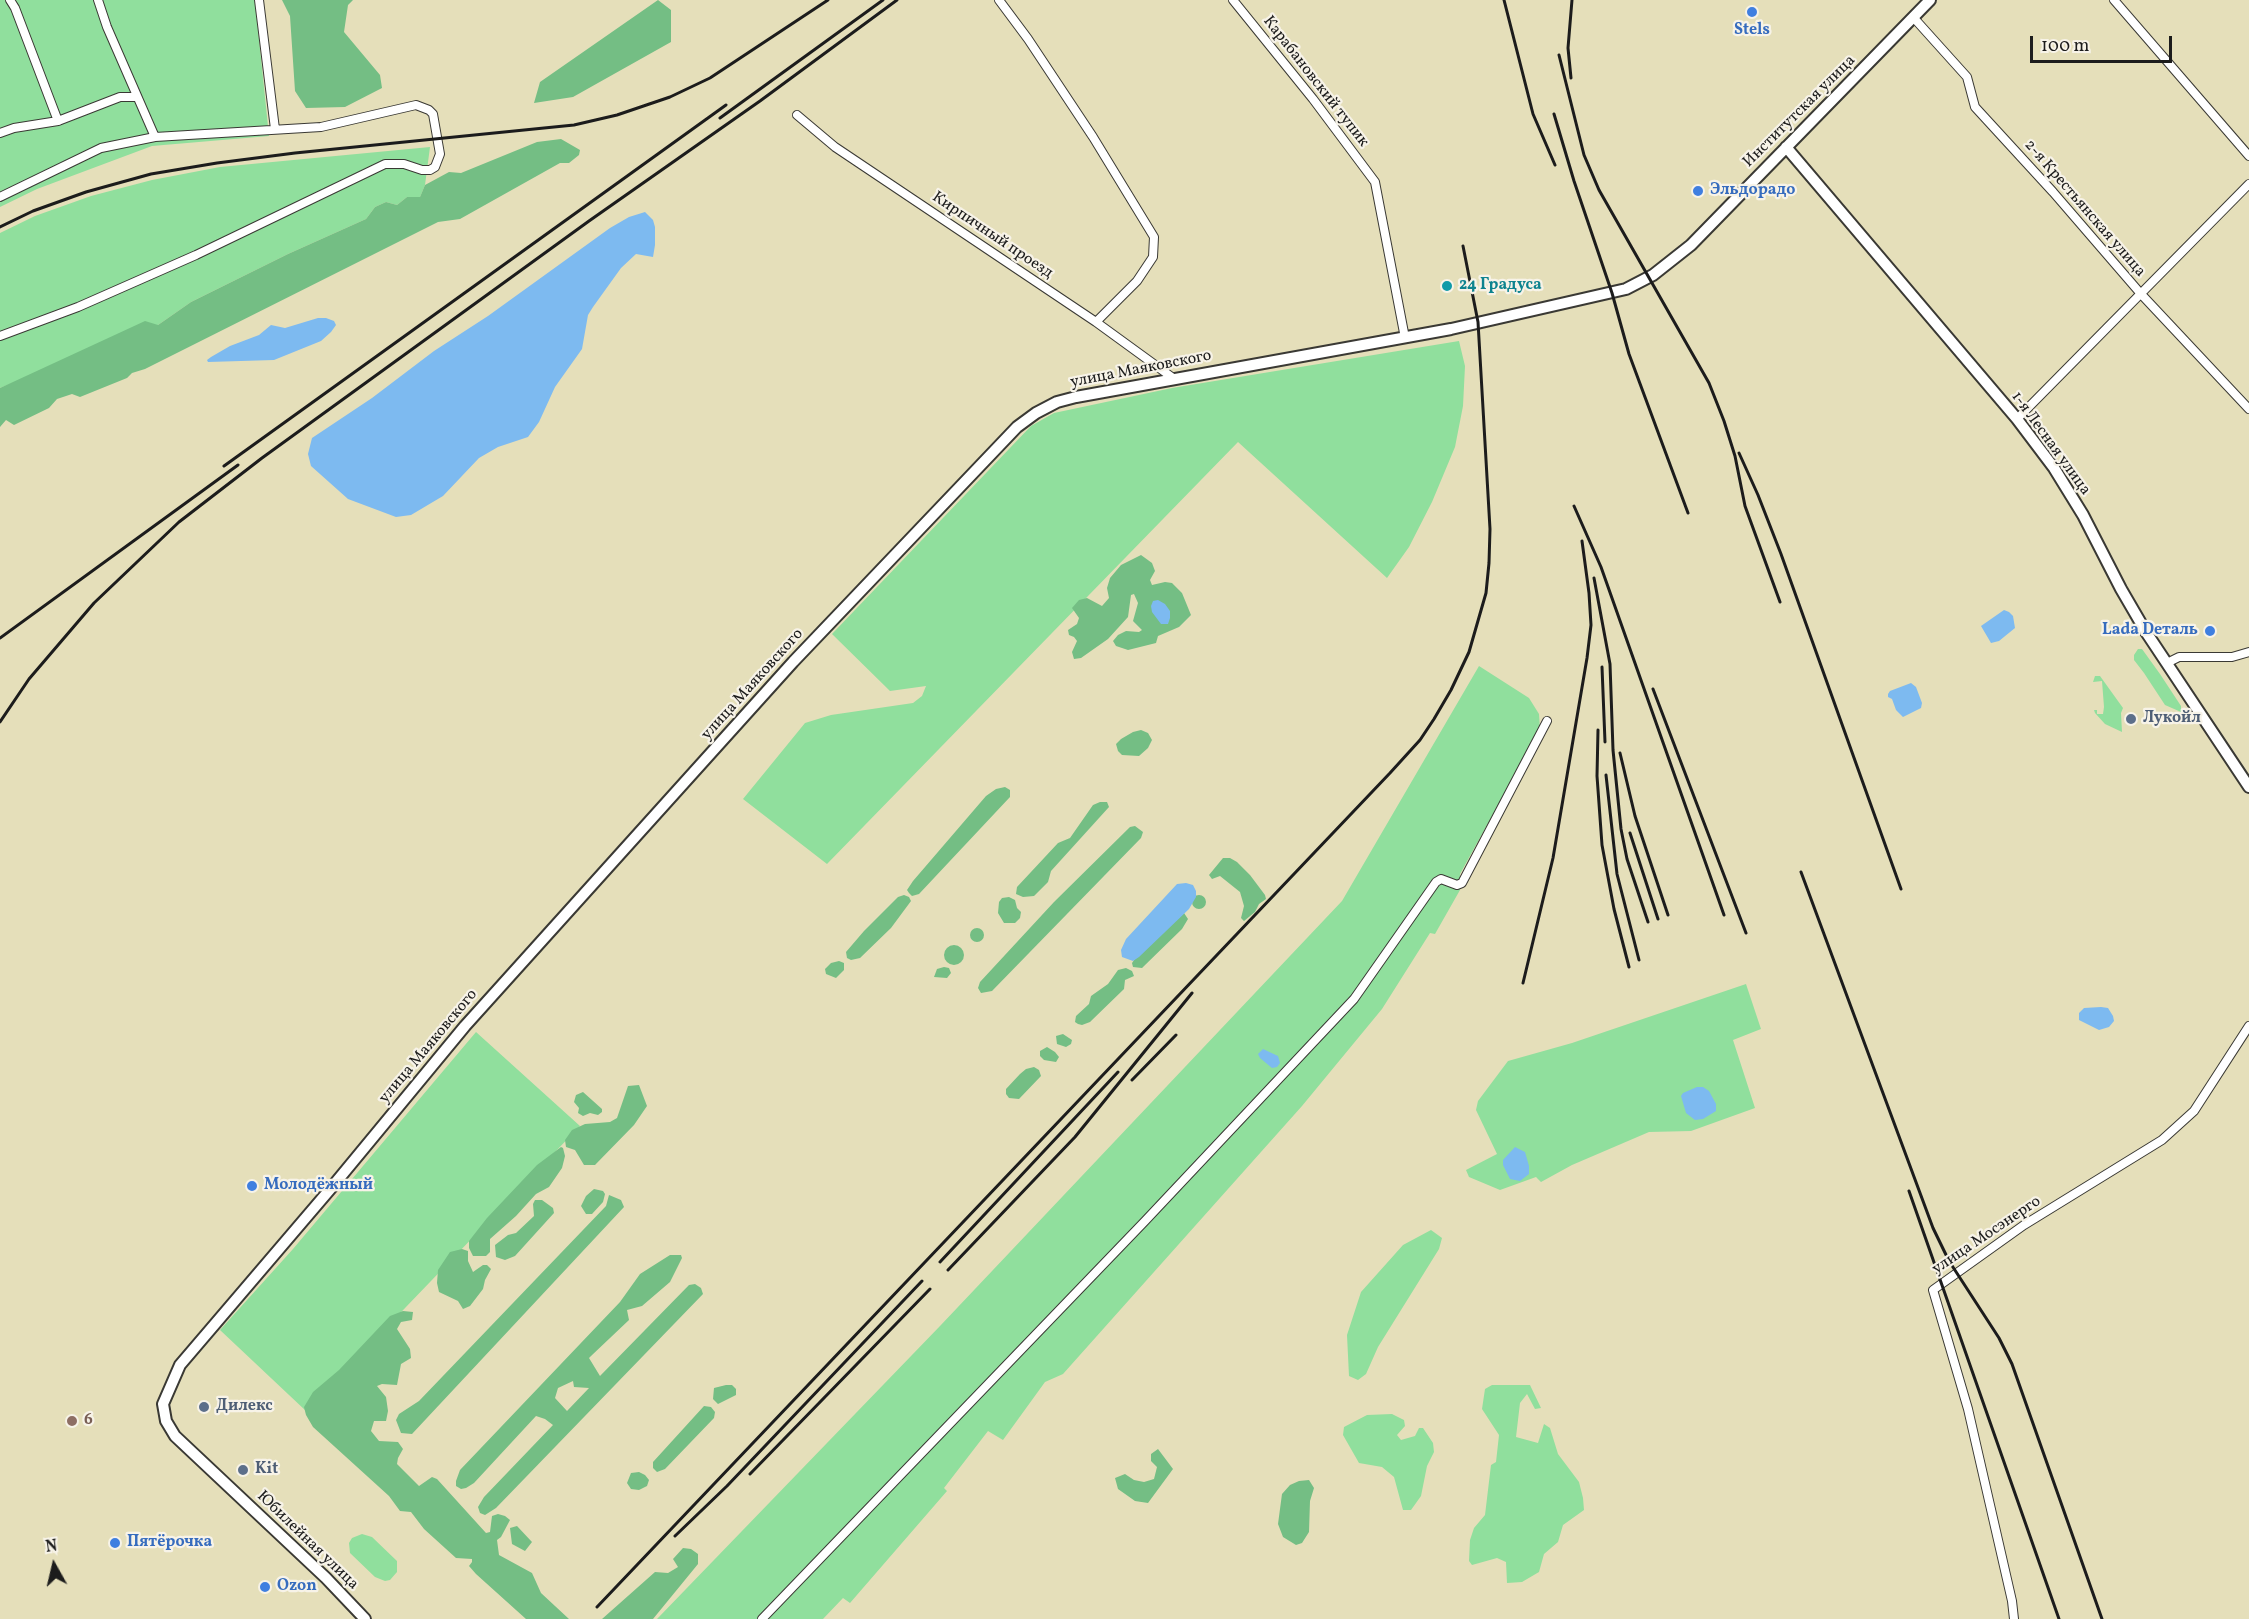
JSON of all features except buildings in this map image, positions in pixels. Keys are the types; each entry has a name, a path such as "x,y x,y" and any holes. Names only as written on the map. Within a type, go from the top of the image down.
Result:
{"street":[{"path":"10,0 58,121"},
{"path":"98,0 107,27 155,137"},
{"path":"259,0 275,129"},
{"path":"999,0 1028,39 1093,137 1154,237 1153,257 1137,281 1096,322"},
{"name":"Карабановский тупик","path":"1233,0 1313,99 1375,182 1405,338"},
{"name":"Институтская улица","path":"1598,297 1626,289 1660,269 1690,245 1930,0"},
{"path":"2114,0 2249,156"},
{"name":"2-я Крестьянская улица","path":"1913,18 1967,77 1975,107 2053,192 2141,294 2249,409"},
{"path":"0,133 14,128 58,121 120,97 137,97"},
{"path":"0,197 101,148 155,137 275,129 300,130 416,105 429,110 432,114 440,154 435,167 429,170 404,164 385,164 196,255 78,306 0,336"},
{"name":"Кирпичный проезд","path":"797,116 835,147 1096,322 1173,378"},
{"name":"1-я Лесная улица","path":"1786,147 2017,420 2054,468 2083,515 2121,589 2249,787"},
{"path":"2017,420 2249,184"},
{"name":"улица Маяковского","path":"175,1436 166,1421 163,1404 180,1365 332,1187 465,1026 793,662 1017,427 1036,413 1057,402 1076,397 1405,338 1598,297"},
{"path":"2167,663 2180,657 2225,658 2249,652"},
{"path":"762,1619 1136,1230 1354,999 1436,882 1440,879 1457,885 1462,883 1547,722"},
{"name":"улица Мосэнерго","path":"2014,1619 2013,1601 1968,1409 1933,1290 2024,1225 2162,1140 2194,1111 2249,1026"},
{"name":"Юбилейная улица","path":"175,1436 326,1578 365,1619"}],"green space":[{"path":"0,0 255,0 269,136 152,146 37,189 0,207"},
{"path":"282,0 353,0 348,5 344,32 380,75 382,88 345,107 306,108 295,91 290,16"},
{"path":"658,0 671,10 671,42 573,97 534,103 540,82"},
{"path":"561,139 580,150 579,155 569,163 560,163 460,219 438,222 145,369 132,373 127,378 80,397 72,394 57,399 49,408 14,425 6,420 0,427 0,388 145,321 158,325 191,302 288,254 366,219 375,207 386,202 397,205 407,197 420,197 425,185 449,172 461,173 537,142"},
{"path":"430,147 425,185 420,197 407,197 397,205 386,202 375,207 366,219 288,254 191,302 158,325 0,388 0,233 35,216 91,196 152,180 220,167"},
{"path":"1459,341 1465,366 1463,406 1455,447 1432,502 1409,547 1387,578 1238,442 827,864 743,799 805,723 831,715 913,703 922,696 926,686 890,691 832,634 1031,426 1054,413 1172,388"},
{"path":"1141,555 1152,563 1155,571 1150,580 1152,585 1172,583 1182,593 1191,615 1179,627 1158,636 1156,643 1128,650 1116,646 1113,641 1118,635 1126,631 1139,632 1142,630 1133,621 1138,603 1134,594 1131,595 1128,617 1108,639 1081,658 1074,659 1072,652 1077,641 1069,635 1068,630 1077,624 1079,618 1072,608 1079,600 1087,598 1102,606 1109,598 1107,588 1110,578 1121,565"},
{"path":"2138,649 2142,649 2160,674 2181,706 2181,712 2165,705 2134,660"},
{"path":"1479,666 1529,698 1539,714 1540,729 1460,874 1460,890 1435,934 1430,933 1382,1009 1302,1106 1063,1374 1045,1382 1003,1440 988,1431 944,1488 947,1491 850,1603 843,1598 823,1619 657,1619 940,1326 1342,901"},
{"path":"2095,676 2100,676 2123,708 2122,732 2105,724 2095,713 2094,710 2097,710 2097,714 2103,714 2104,707 2102,681 2093,682"},
{"path":"1141,730 1148,733 1152,740 1148,748 1139,756 1122,755 1116,744 1133,732"},
{"path":"1005,787 1010,790 1010,797 919,894 912,896 907,890 913,881 986,796 996,789"},
{"path":"1107,802 1109,807 1051,871 1048,882 1034,896 1023,897 1016,894 1017,887 1058,843 1070,838 1093,805"},
{"path":"1135,826 1143,832 1141,838 992,991 981,993 978,988 980,982 1054,902 1130,827"},
{"path":"1223,858 1230,858 1237,862 1265,895 1266,899 1244,921 1241,918 1244,906 1240,892 1220,876 1212,879 1209,875"},
{"path":"904,895 911,901 891,928 860,958 851,960 847,958 846,952 864,931 898,897"},
{"path":"1199,895 1204,897 1206,902 1204,907 1199,909 1194,907 1192,902 1194,897"},
{"path":"1009,897 1015,900 1021,912 1020,918 1015,923 1004,923 998,913 999,902 1002,898"},
{"path":"1184,913 1188,919 1182,929 1142,968 1133,967 1132,963 1139,953"},
{"path":"974,928 980,928 984,935 980,942 974,942 970,938 970,932"},
{"path":"954,945 961,948 964,955 961,962 954,965 947,962 944,955 947,948"},
{"path":"839,961 844,963 844,970 836,978 826,974 825,969 831,963"},
{"path":"949,968 951,973 947,978 934,977 937,969"},
{"path":"1126,968 1132,971 1134,976 1125,980 1124,989 1090,1022 1082,1025 1075,1022 1076,1016 1089,1004 1091,996 1108,984 1118,970"},
{"path":"1746,984 1761,1029 1733,1040 1755,1108 1691,1131 1649,1132 1572,1165 1541,1182 1536,1177 1500,1190 1469,1177 1466,1170 1497,1154 1476,1110 1478,1101 1508,1061 1572,1043"},
{"path":"476,1032 580,1126 306,1411 220,1330 293,1249"},
{"path":"1063,1034 1072,1040 1071,1044 1066,1047 1057,1044 1056,1036"},
{"path":"1047,1047 1059,1057 1056,1062 1044,1060 1040,1056 1040,1051"},
{"path":"1034,1067 1039,1070 1041,1076 1019,1099 1009,1098 1006,1089 1026,1069"},
{"path":"639,1085 647,1106 634,1125 595,1165 584,1165 575,1150 566,1147 565,1140 572,1130 585,1124 610,1122 617,1118 628,1086"},
{"path":"583,1092 602,1109 602,1112 598,1115 590,1113 583,1116 578,1113 579,1108 574,1102 576,1095"},
{"path":"561,1147 565,1156 562,1168 549,1187 536,1194 490,1239 490,1252 486,1256 473,1256 469,1248 469,1241 487,1218 537,1165"},
{"path":"594,1189 603,1191 605,1194 603,1202 592,1214 586,1214 581,1206 586,1196"},
{"path":"609,1195 621,1200 624,1207 412,1434 401,1433 396,1420 399,1414 419,1401 606,1206"},
{"path":"535,1200 542,1200 553,1208 554,1213 515,1256 505,1260 496,1257 495,1245 508,1235 516,1233 534,1216"},
{"path":"1431,1230 1442,1238 1439,1249 1378,1347 1366,1374 1358,1380 1349,1376 1347,1335 1361,1292 1403,1245"},
{"path":"462,1249 468,1251 468,1261 473,1272 483,1265 491,1269 483,1289 470,1306 463,1309 458,1301 439,1292 437,1283 438,1270 450,1252"},
{"path":"670,1255 681,1255 682,1258 670,1282 642,1306 627,1310 629,1320 589,1358 600,1376 689,1285 695,1284 701,1288 703,1294 496,1508 485,1515 480,1513 478,1507 484,1497 553,1425 536,1416 474,1483 461,1489 456,1486 460,1470 620,1302 640,1274","holes":["573,1381 574,1387 589,1388 567,1411 555,1398 558,1388"]},
{"path":"403,1311 413,1312 412,1320 401,1322 397,1329 410,1349 411,1358 401,1364 397,1385 377,1386 386,1397 388,1411 386,1421 374,1421 371,1431 379,1441 398,1442 403,1449 397,1464 419,1486 432,1477 437,1479 486,1533 490,1532 492,1516 498,1514 510,1520 497,1540 499,1555 532,1573 541,1593 569,1619 526,1619 476,1574 469,1566 472,1559 456,1558 424,1529 411,1512 400,1511 389,1496 313,1427 306,1415 304,1407 313,1392 339,1370 390,1316"},
{"path":"732,1385 736,1389 736,1395 718,1404 713,1399 714,1388"},
{"path":"1492,1385 1530,1385 1541,1408 1535,1409 1527,1394 1520,1403 1516,1437 1538,1443 1544,1424 1550,1428 1558,1454 1579,1482 1583,1498 1584,1510 1563,1525 1558,1542 1544,1554 1539,1572 1522,1582 1507,1583 1506,1562 1497,1558 1472,1565 1469,1561 1470,1540 1474,1528 1485,1515 1491,1465 1496,1462 1499,1435 1482,1409 1485,1389"},
{"path":"704,1406 711,1407 715,1412 714,1418 665,1469 657,1472 653,1468 653,1462"},
{"path":"1392,1414 1404,1420 1405,1426 1397,1435 1401,1440 1415,1436 1419,1428 1423,1428 1433,1443 1434,1452 1427,1466 1421,1496 1411,1510 1403,1510 1394,1477 1382,1467 1359,1463 1343,1435 1344,1427 1367,1415"},
{"path":"1158,1449 1173,1469 1148,1503 1135,1501 1118,1489 1115,1478 1125,1474 1134,1480 1144,1482 1154,1479 1157,1467 1151,1461 1151,1454"},
{"path":"639,1472 649,1480 647,1486 639,1490 631,1489 627,1483 631,1473"},
{"path":"1309,1480 1314,1488 1310,1501 1309,1532 1302,1543 1296,1545 1283,1537 1278,1524 1282,1494 1290,1485"},
{"path":"517,1526 532,1542 525,1551 512,1544 510,1528"},
{"path":"362,1534 372,1537 397,1561 397,1572 390,1580 385,1581 375,1577 350,1553 349,1543 352,1538"},
{"path":"683,1548 691,1549 698,1554 698,1564 653,1619 602,1619 655,1572 668,1573 678,1567 673,1559"}],"water":[{"path":"645,212 653,220 655,227 653,257 636,254 621,268 593,307 588,315 582,349 555,387 539,422 528,437 498,447 479,458 443,496 411,515 396,517 348,499 311,466 308,454 312,438 372,398 434,351 488,316 610,228 629,217"},
{"path":"318,318 334,321 336,325 321,341 274,360 208,362 207,360 230,346 259,335 271,325 285,328"},
{"path":"1158,600 1170,611 1168,624 1161,624 1152,612 1153,601"},
{"path":"2004,610 2013,616 2015,628 1999,641 1991,643 1981,626"},
{"path":"1911,683 1916,687 1922,703 1921,708 1903,717 1896,710 1888,694 1890,691"},
{"path":"1177,884 1193,885 1196,891 1196,897 1189,909 1139,957 1133,961 1122,957 1121,950 1126,939"},
{"path":"2084,1008 2108,1008 2113,1016 2114,1021 2109,1027 2099,1030 2079,1020 2079,1013"},
{"path":"1263,1049 1278,1056 1280,1063 1277,1067 1272,1068 1260,1058 1258,1054"},
{"path":"1697,1087 1703,1087 1709,1091 1716,1104 1716,1111 1703,1119 1695,1120 1686,1113 1681,1096"},
{"path":"1515,1147 1525,1152 1529,1166 1529,1174 1520,1181 1510,1179 1503,1165 1503,1160"}],"railway":[{"path":"0,227 33,211 86,192 151,174 295,153 574,125 617,115 670,97 710,78 828,0"},
{"path":"720,118 883,0"},
{"path":"0,722 29,679 94,603 179,522 262,458 897,0"},
{"path":"1504,0 1533,114 1555,165"},
{"path":"1571,78 1568,48 1572,0"},
{"path":"1559,55 1584,155 1599,190 1709,383 1735,456 1745,506 1780,602"},
{"path":"224,466 726,105"},
{"path":"1554,114 1612,293 1629,354 1688,513"},
{"path":"597,1607 1390,773 1420,740 1434,719 1469,652 1486,593 1489,563 1490,529 1478,322 1463,246"},
{"path":"1739,453 1781,554 1901,889"},
{"path":"0,638 238,465"},
{"path":"1574,506 1601,567 1724,915"},
{"path":"1523,983 1553,858 1587,658 1591,625 1582,541"},
{"path":"1594,578 1610,664 1613,750 1621,829 1627,859 1648,922"},
{"path":"1602,667 1605,742"},
{"path":"1653,689 1746,933"},
{"path":"1598,730 1597,776 1602,845 1614,909 1629,967"},
{"path":"1620,753 1635,816 1668,915"},
{"path":"1606,775 1617,874 1639,960"},
{"path":"1630,833 1658,919"},
{"path":"1801,872 1933,1228 1949,1261 1999,1338 2012,1364 2102,1619"},
{"path":"948,1270 1075,1137 1192,993"},
{"path":"1132,1080 1176,1035"},
{"path":"940,1262 1118,1072"},
{"path":"1909,1191 2059,1619"},
{"path":"675,1536 727,1486 922,1281"},
{"path":"750,1474 930,1289"}],"place":[{"name":"Stels","path":"1752,12"},
{"name":"Эльдорадо","path":"1698,191"},
{"name":"24 Градуса","path":"1447,286"},
{"name":"Lada Dеталь","path":"2210,631"},
{"name":"Лукойл","path":"2131,719"},
{"name":"Молодёжный","path":"252,1186"},
{"name":"Дилекс","path":"204,1407"},
{"name":"6","path":"72,1421"},
{"name":"Kit","path":"243,1470"},
{"name":"Пятёрочка","path":"115,1543"},
{"name":"Ozon","path":"265,1587"}]}
